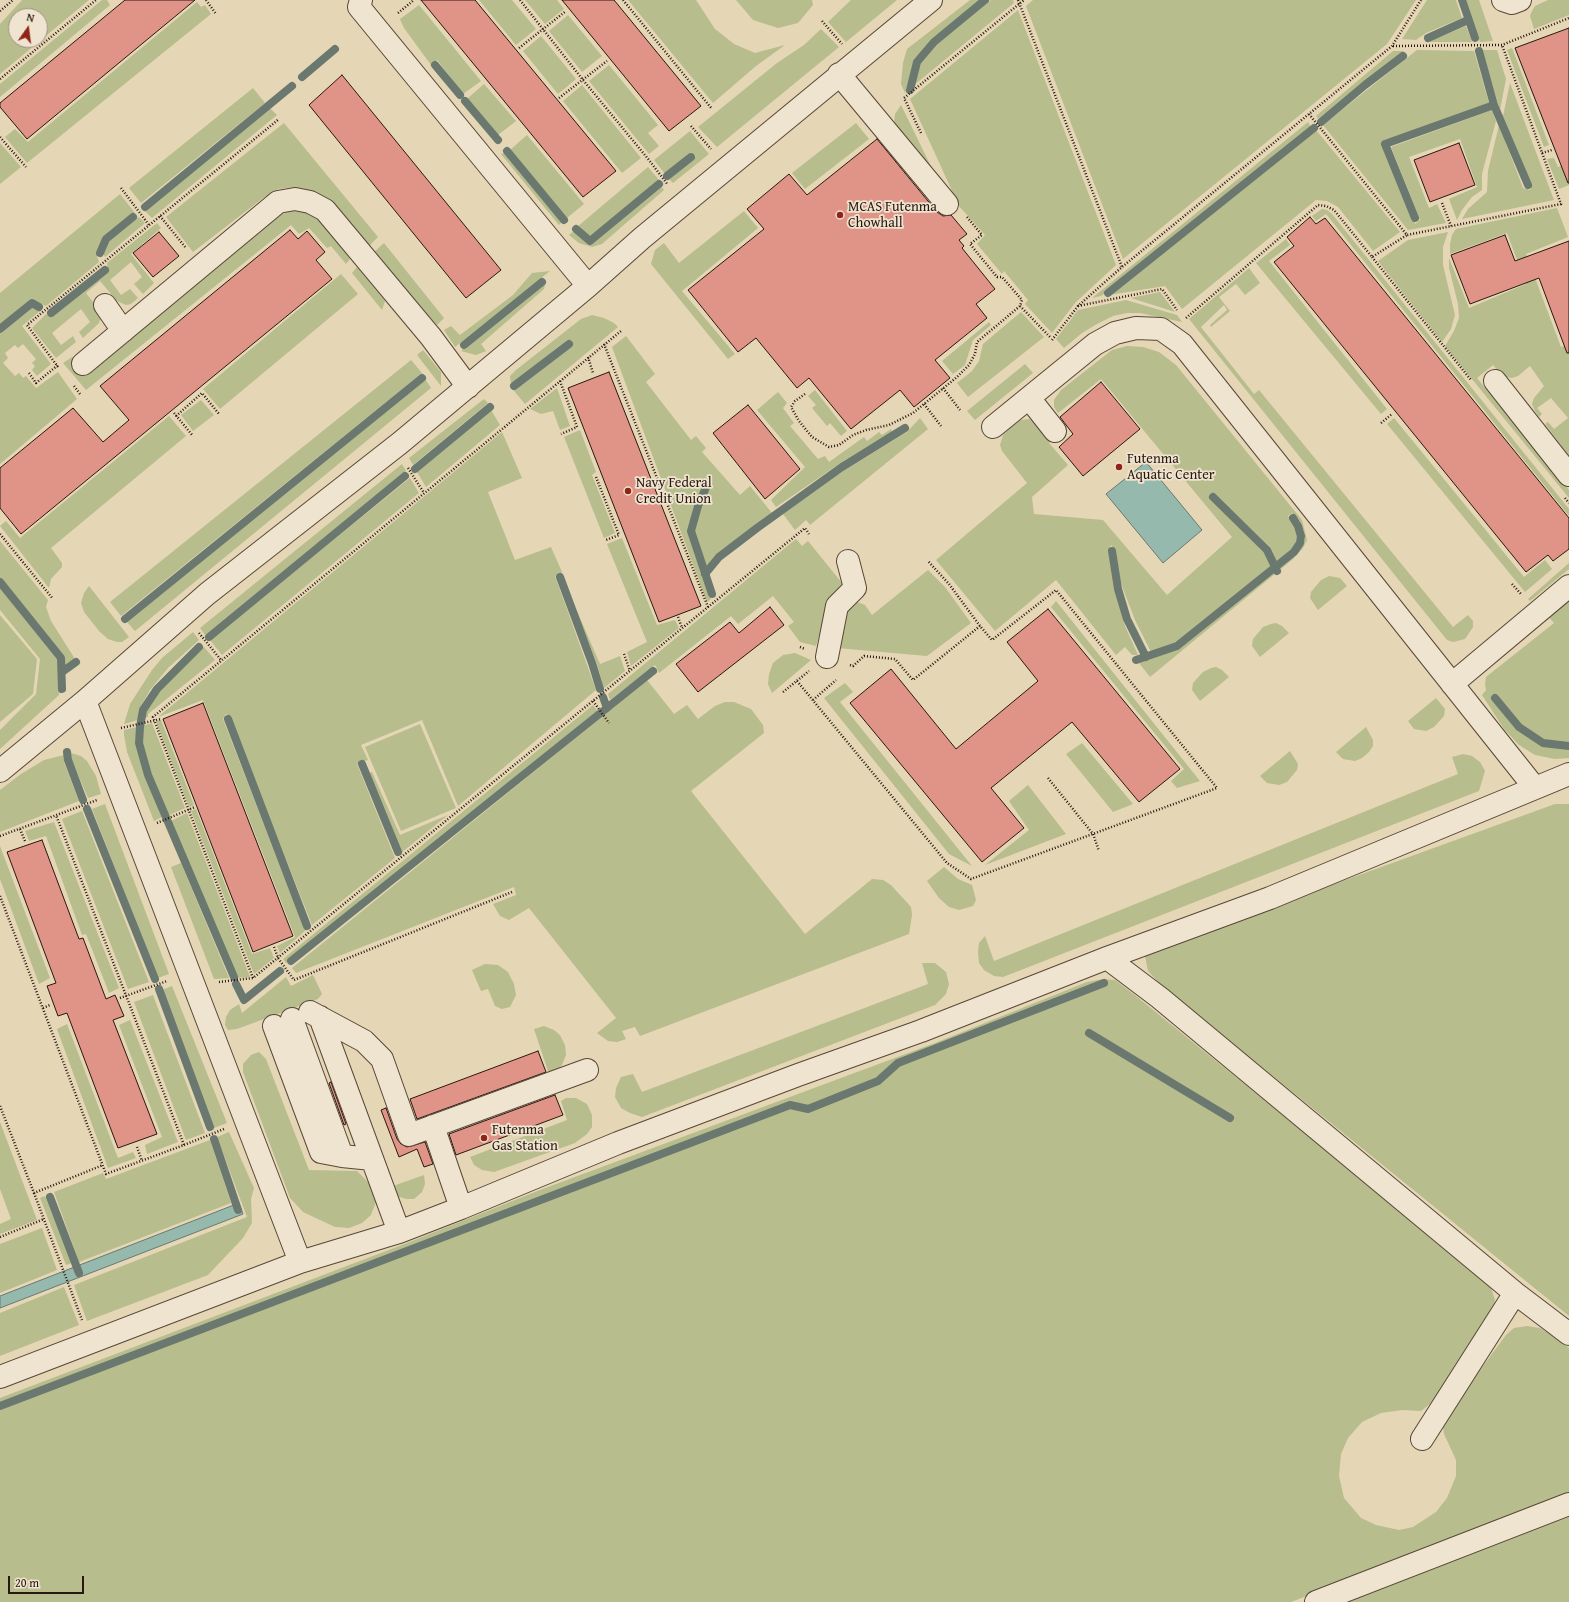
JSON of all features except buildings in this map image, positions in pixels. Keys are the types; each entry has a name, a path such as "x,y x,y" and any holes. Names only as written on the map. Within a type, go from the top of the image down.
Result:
{"lane":[{"path":"0,770 85,701 207,594 400,443 588,286 642,238 839,74 931,0"},
{"path":"1503,0 1512,4 1520,0"},
{"path":"358,2 588,286"},
{"path":"839,74 956,209"},
{"path":"83,364 278,202 295,199 310,202 325,210 431,337 468,387"},
{"path":"105,305 123,331"},
{"path":"993,427 1095,344 1115,333 1136,328 1161,329 1182,344 1535,788"},
{"path":"1495,381 1569,475"},
{"path":"1029,398 1055,431"},
{"path":"827,657 837,606 855,588 848,561"},
{"path":"1452,684 1569,586"},
{"path":"85,701 300,1262"},
{"path":"0,1377 300,1262 399,1232 618,1143 798,1075 921,1031 1107,958 1270,898 1569,774"},
{"path":"1107,958 1160,998 1515,1293 1569,1334"},
{"path":"299,1018 372,1160 399,1232"},
{"path":"299,1018 364,1041 382,1059 409,1135 587,1070"},
{"path":"299,1018 342,1156 372,1160"},
{"path":"433,1126 460,1208"},
{"path":"1422,1439 1515,1293"},
{"path":"1316,1602 1569,1504"}],"path":[{"path":"0,11 12,0"},
{"path":"0,79 96,0"},
{"path":"206,0 216,14"},
{"path":"398,13 414,0"},
{"path":"520,0 669,186"},
{"path":"623,0 712,109"},
{"path":"1018,0 1122,267"},
{"path":"924,140 904,98 1024,0"},
{"path":"1052,340 1078,306 1122,267 1392,46 1422,0"},
{"path":"519,48 566,11"},
{"path":"1392,46 1502,45 1569,18"},
{"path":"822,21 842,44"},
{"path":"1184,320 1318,205 1326,206 1334,210 1372,258 1407,235 1561,204 1502,45"},
{"path":"559,98 607,61"},
{"path":"1309,114 1407,235"},
{"path":"62,371 27,325 279,119"},
{"path":"691,126 715,155"},
{"path":"0,137 26,167"},
{"path":"1542,153 1552,150"},
{"path":"121,188 149,225"},
{"path":"1442,203 1451,226"},
{"path":"805,394 795,401 791,407 799,421 812,437 829,447 838,445 853,435 866,430 889,425 913,413 969,365 975,354 977,342 1020,306 1022,300 1002,277 997,277 970,244 982,235 956,209"},
{"path":"160,216 188,251"},
{"path":"1078,306 1162,289 1180,314"},
{"path":"1020,306 1050,337"},
{"path":"253,978 153,717 621,331"},
{"path":"604,344 708,607"},
{"path":"588,357 593,373"},
{"path":"560,381 577,427 562,434"},
{"path":"71,383 80,394"},
{"path":"943,388 960,410"},
{"path":"193,436 175,414 202,393 219,414"},
{"path":"924,404 941,426"},
{"path":"1381,423 1392,414"},
{"path":"407,466 424,493"},
{"path":"596,477 619,535 606,540"},
{"path":"213,983 253,978 594,702 805,528 809,534"},
{"path":"0,534 53,599"},
{"path":"797,681 947,863 971,879 1216,788 1056,590 992,640 949,584 928,561"},
{"path":"678,617 682,628"},
{"path":"847,671 864,656 895,659 913,680 980,626"},
{"path":"195,628 221,660"},
{"path":"624,654 630,671"},
{"path":"783,692 827,657 853,666"},
{"path":"813,700 842,676"},
{"path":"594,702 609,722"},
{"path":"121,728 161,719"},
{"path":"1048,778 1093,834 1099,851"},
{"path":"0,836 100,798"},
{"path":"163,821 195,807"},
{"path":"56,815 184,1145"},
{"path":"20,828 25,841"},
{"path":"274,947 278,958 294,980 512,892"},
{"path":"0,896 106,1174 228,1128"},
{"path":"120,998 169,980"},
{"path":"43,1008 50,1005"},
{"path":"0,1106 85,1326"},
{"path":"137,1147 142,1161"},
{"path":"34,1193 103,1165"},
{"path":"0,1237 44,1220"}],"green space":[{"path":"22,0 89,0 48,34 48,8 15,8"},
{"path":"102,0 107,0 110,5 0,97 0,84 44,48 48,48 48,44"},
{"path":"479,0 512,0 536,29 516,45"},
{"path":"525,0 557,0 564,9 545,24"},
{"path":"628,0 696,0 715,29 734,44 755,53 785,45 756,66 713,103"},
{"path":"736,0 812,0 813,5 798,23 778,28 753,20"},
{"path":"851,0 897,0 846,42 828,22"},
{"path":"970,0 981,0 932,39 914,61 905,93 901,84 903,63 907,49"},
{"path":"991,0 1013,0 1014,3 913,86 920,64 938,43"},
{"path":"1033,0 1416,0 1387,44 1123,259 1026,6"},
{"path":"1427,0 1456,0 1462,18 1426,33 1416,40 1402,39"},
{"path":"1465,0 1479,0 1493,41 1480,42"},
{"path":"1548,0 1569,0 1569,15 1534,29 1530,16 1532,11 1535,6"},
{"path":"197,2 201,7 205,5 211,14 27,163 5,137 15,129 28,142"},
{"path":"419,5 481,81 463,94 437,60 431,65 404,28 400,19"},
{"path":"1018,10 1116,265 1076,302 1052,333 1025,304 1028,300 1004,271 1002,274 977,244 985,235 959,206 910,99"},
{"path":"8,15 8,48 31,48 0,74 0,24"},
{"path":"568,15 602,56 582,72 549,31"},
{"path":"1466,26 1472,42 1428,42"},
{"path":"821,29 839,47 717,147 698,127 777,63 804,45"},
{"path":"541,36 576,79 558,94 523,51"},
{"path":"1512,48 1549,145 1544,147 1507,50"},
{"path":"1417,50 1474,51 1489,103 1381,142 1415,224 1420,220 1391,147 1492,110 1496,121 1482,174 1482,190 1472,197 1462,210 1457,220 1449,199 1477,187 1460,139 1409,157 1429,208 1437,204 1446,223 1408,230 1323,125"},
{"path":"1482,50 1497,50 1506,79 1500,110"},
{"path":"1393,51 1404,51 1318,119 1316,116"},
{"path":"609,65 658,125 648,133 659,146 649,154 589,81"},
{"path":"1510,83 1554,200 1462,219 1468,209 1487,192 1488,171 1499,125 1523,188 1530,190 1531,184 1503,116"},
{"path":"484,84 516,121 498,135 467,99"},
{"path":"582,85 641,158 622,173 563,101"},
{"path":"253,88 265,103 141,203 129,188"},
{"path":"901,105 943,191 894,124 895,114"},
{"path":"270,108 277,115 152,218 145,211"},
{"path":"1308,122 1311,127 1101,296 1092,298"},
{"path":"284,123 378,237 368,247 338,208 325,198 309,190 295,187 278,189 263,198 193,252 166,217"},
{"path":"856,123 869,139 805,189 792,173"},
{"path":"1316,130 1400,232 1373,251 1338,207 1327,201 1316,200 1182,309 1165,286 1109,295"},
{"path":"690,131 709,154 673,183 669,179 696,156 691,152 665,174 654,160"},
{"path":"527,135 584,204 567,218 510,150"},
{"path":"0,143 21,167 0,184"},
{"path":"504,153 562,222 559,225 501,154"},
{"path":"1554,158 1558,167 1569,163 1569,185 1559,189 1547,159"},
{"path":"648,167 659,180 590,236 577,227"},
{"path":"661,186 664,190 602,244 592,247 579,243 569,235 574,231 590,243"},
{"path":"120,194 135,213 104,237 96,253 99,262 46,306 32,300 0,326 0,293"},
{"path":"1557,208 1568,237 1526,254 1561,347 1569,344 1569,456 1545,424 1548,422 1554,429 1568,418 1551,398 1537,408 1542,414 1539,417 1532,404 1534,398 1544,386 1530,366 1518,376 1512,378 1506,377 1500,373 1493,365 1477,378 1569,490 1569,498 1445,346 1454,331 1459,318 1458,304 1449,268 1449,258 1469,308 1526,284 1507,233 1450,254 1452,235 1456,229"},
{"path":"1322,209 1327,210 1332,214 1569,509 1569,516 1326,214 1316,221 1312,216"},
{"path":"294,210 309,213 321,222 350,259 346,264 331,246 327,248 309,228 299,234 291,225 86,390 63,363 72,357 89,374 277,216"},
{"path":"744,211 758,228 682,291 735,354 728,359 651,264 655,250 664,243 679,263"},
{"path":"139,217 145,223 105,257 103,253 109,241"},
{"path":"157,223 161,228 131,254 154,283 143,294 134,284 142,277 131,262 110,280 121,295 130,289 138,298 131,304 126,305 117,301 100,281 86,293 96,306 101,317 99,323 83,338 79,332 90,322 81,309 52,333 61,345 73,336 76,342 56,358 32,328 46,314 51,317 108,271 107,263"},
{"path":"1448,232 1443,247 1443,265 1455,315 1451,329 1442,342 1378,261 1408,240"},
{"path":"1286,239 1290,245 1269,261 1387,409 1381,414 1256,263"},
{"path":"384,243 444,318 437,325 373,253"},
{"path":"357,267 385,301 382,310 352,273"},
{"path":"1249,268 1260,283 1245,295 1236,284 1219,297 1230,311 1211,327 1210,325 1227,310 1224,305 1201,327 1254,394 1259,390 1453,627 1468,615 1473,621 1473,627 1465,639 1453,642 1447,640 1189,319"},
{"path":"550,271 455,347 444,330 451,326 460,335 513,295 532,273"},
{"path":"341,274 358,294 220,409 203,389"},
{"path":"546,281 544,289 481,344 486,351 476,355 461,351"},
{"path":"1160,292 1175,312 1131,298"},
{"path":"1126,300 1177,315 1182,322 1140,313 1127,313 1113,316 1097,324 1082,333 1064,348 1056,339 1078,310"},
{"path":"32,307 40,311 22,326 51,364 37,376 32,370 35,366 32,363 36,359 23,344 18,348 15,345 5,353 8,358 3,363 15,376 19,373 23,378 26,376 36,388 58,372 77,399 0,464 0,333"},
{"path":"1021,312 1044,337 968,397 957,383 972,371 979,361 983,344"},
{"path":"592,315 604,318 614,323 618,327 525,404 514,391 572,345 571,341 567,340 511,384 510,376 581,319"},
{"path":"989,322 991,325 973,340 965,365 953,374 942,361"},
{"path":"626,336 655,374 646,382 691,440 696,436 706,448 702,452 740,495 750,486 772,513 719,552 706,570 694,532 700,507 711,485 708,481 705,482 694,505 688,531 711,599 707,602 612,347"},
{"path":"1127,346 1143,347 1159,352 1176,365 1302,520 1307,540 1303,548 1293,559 1150,677 1139,663 1179,649 1301,548 1305,540 1304,531 1300,521 1292,513 1288,516 1298,533 1298,543 1277,563 1270,547 1215,494 1210,494 1211,499 1264,551 1271,567 1176,644 1151,652 1135,620 1120,581 1115,551 1111,545 1109,550 1115,590 1125,626 1138,655 1132,655 1125,647 1116,655 1056,580 995,631 936,560 1027,483 1002,451 1000,445 1003,435 1011,427 1021,420 1029,419 1036,421 1053,439 1049,443 1068,465 1032,497 1034,514 1103,520 1167,595 1232,537 1101,379 1058,413 1054,407 1054,400 1061,390 1112,350"},
{"path":"423,350 441,372 441,386 417,355"},
{"path":"411,360 422,373 121,616 110,602"},
{"path":"1025,364 1033,373 975,420 967,411"},
{"path":"425,379 431,388 135,631 127,622"},
{"path":"557,388 570,426 560,430 553,411 541,414 530,409"},
{"path":"815,390 847,431 841,436 830,423 827,426 812,408 816,405 808,396"},
{"path":"778,392 787,403 783,408 794,423 790,426 818,459 825,456 829,462 864,437 867,441 879,432 882,435 891,429 892,431 902,426 845,460 776,507 771,500 805,467 757,410"},
{"path":"484,399 488,403 413,465 409,458"},
{"path":"201,400 214,415 193,431 181,415"},
{"path":"491,410 500,425 426,487 417,472"},
{"path":"169,416 186,436 51,548 62,563 62,567 51,579 49,588 0,526 6,521 20,538"},
{"path":"920,418 928,429 810,525 806,520 795,530 783,514 845,470 907,432"},
{"path":"1394,418 1524,577 1545,560 1552,569 1525,592 1387,424"},
{"path":"580,430 596,472 592,475 615,533 604,538 564,437"},
{"path":"502,432 522,478 488,492 515,560 551,547 562,572 555,576 596,690 458,806 422,720 361,745 368,760 357,764 395,858 312,925 230,717 226,714 223,719 305,931 280,953 277,946 295,937 203,700 158,717"},
{"path":"402,464 406,471 205,635 200,628"},
{"path":"410,478 419,493 222,655 210,640"},
{"path":"622,538 657,625 675,620 679,628 631,666 627,652 647,642 607,544"},
{"path":"796,539 802,546 808,541 846,588 829,602 816,646 800,642 788,626 794,622 773,596 738,624 731,616 659,673 655,665 610,700 608,694"},
{"path":"0,541 48,600 46,607 51,621 75,659 65,667 65,657 0,577"},
{"path":"1569,563 1569,569 1530,601 1528,599"},
{"path":"928,570 945,587 971,623 927,656 837,648 850,599 865,605 872,615"},
{"path":"1329,576 1340,578 1347,586 1318,610 1310,598 1311,592 1321,580"},
{"path":"564,581 600,664 620,656 625,671 604,688 596,661"},
{"path":"89,586 129,637 122,642 108,639 99,631 84,612 81,603 84,593"},
{"path":"0,588 58,661 59,695 0,749 0,730 36,694 40,659 0,610"},
{"path":"1569,597 1569,743 1544,741 1521,724 1495,695 1491,697 1515,728 1541,746 1569,749 1569,758 1555,759 1535,755 1519,745 1504,729 1482,695 1486,690 1486,677 1554,623 1547,615"},
{"path":"1056,601 1200,781 1177,788 1171,781 1184,769 1051,607"},
{"path":"0,615 37,659 33,694 0,722"},
{"path":"1276,623 1282,626 1289,633 1260,657 1252,646 1253,639 1263,627"},
{"path":"193,632 199,640 168,668 150,690 142,704 138,720 124,724 130,704 152,670 162,658"},
{"path":"204,647 215,660 148,714 148,717 143,718 146,709 160,690"},
{"path":"795,653 811,660 772,693 768,684 769,674 773,663 783,655"},
{"path":"1216,667 1222,670 1229,677 1200,701 1192,690 1193,683 1203,672"},
{"path":"647,680 674,714 687,705 698,719 715,706 725,702 734,702 751,709 763,725 764,733 691,791 805,934 872,879 883,880 891,885 911,907 912,915 909,934 640,1036 635,1027 622,1031 626,1039 617,1042 608,1041 597,1033 616,1018 529,908 509,920 500,916 493,904 516,895 514,887 296,973 292,968"},
{"path":"845,683 853,692 840,702 972,866 949,854 824,698"},
{"path":"1436,698 1445,709 1444,716 1434,727 1426,731 1414,729 1408,721"},
{"path":"593,705 598,712 286,963 283,959"},
{"path":"161,720 194,805 189,807 156,721"},
{"path":"152,723 185,808 167,816 150,775 141,743 142,726"},
{"path":"420,724 456,808 401,831 365,747"},
{"path":"137,727 135,742 146,777 162,817 154,821 127,752 124,730"},
{"path":"1366,727 1373,740 1373,746 1369,752 1362,758 1355,761 1343,759 1336,752"},
{"path":"1082,743 1133,804 1113,812 1066,754"},
{"path":"1290,751 1298,764 1297,770 1287,782 1279,785 1267,783 1260,776"},
{"path":"71,753 81,756 87,761 96,776 101,794 88,798 72,761"},
{"path":"1463,754 1472,756 1480,762 1485,771 1479,791 1003,977 994,976 984,970 979,963 979,943 985,936 994,961 1458,774 1452,757"},
{"path":"64,755 64,762 79,801 0,832 0,790 21,774 44,760"},
{"path":"372,772 400,835 448,815 401,853 369,773"},
{"path":"1028,785 1066,834 985,865 1029,830 1009,801"},
{"path":"105,804 169,974 158,978 92,809"},
{"path":"1555,804 1569,804 1569,1316 1163,987 1148,971 1145,956 1158,948"},
{"path":"196,809 252,954 270,948 274,958 254,974 191,811"},
{"path":"82,811 149,982 128,989 62,819"},
{"path":"187,813 250,977 236,978 171,821"},
{"path":"54,822 119,988 109,993 86,934 82,935 46,836 29,841 25,831"},
{"path":"0,846 50,978 39,984 0,879"},
{"path":"181,863 229,978 214,979 171,867"},
{"path":"944,867 958,879 972,885 976,900 973,906 959,910 949,907 939,898 927,881"},
{"path":"922,963 935,963 946,972 949,984 946,994 935,1005 642,1117 621,1108 615,1097 616,1088 621,1077 633,1074 642,1092 928,984"},
{"path":"485,964 498,965 508,972 514,984 516,995 510,1007 502,1009 495,1006 488,989 481,991 472,970"},
{"path":"313,975 322,994 318,999 237,1029 228,1030 225,1025 226,1017 230,1010 239,1004 242,1013 286,977 291,986"},
{"path":"1103,979 1115,980 1136,996 1482,1277 1491,1288 1495,1300 1492,1313 1430,1404 1421,1411 1402,1410 1381,1413 1362,1422 1348,1438 1341,1454 1339,1476 1344,1498 1361,1518 1376,1525 1399,1530 1413,1527 1436,1512 1447,1498 1456,1476 1456,1460 1444,1434 1443,1427 1449,1412 1506,1335 1514,1328 1527,1326 1540,1328 1561,1341 1569,1348 1569,1495 1291,1602 0,1602 0,1398 402,1245 540,1190 935,1043 1087,982"},
{"path":"172,986 227,1123 214,1128 162,990"},
{"path":"153,995 205,1133 186,1140 134,1002"},
{"path":"130,1020 178,1142 147,1154 145,1145 162,1137 119,1025"},
{"path":"67,1024 118,1158 133,1152 136,1158 108,1168 57,1029"},
{"path":"544,1026 554,1030 560,1035 565,1045 566,1055 562,1065 556,1072 549,1074 534,1029"},
{"path":"259,1052 266,1059 309,1170 357,1171 368,1182 373,1191 376,1202 371,1215 362,1223 349,1228 335,1227 303,1212 290,1198 243,1072 243,1064 251,1055"},
{"path":"566,1098 576,1098 587,1104 592,1115 592,1127 587,1134 575,1143 494,1172 482,1170 474,1165 470,1157 567,1120 561,1101"},
{"path":"0,1122 37,1220 0,1234 0,1224 11,1219 0,1189"},
{"path":"229,1132 254,1188 251,1199 252,1223 243,1238 208,1275 87,1321 74,1285 247,1217 217,1137"},
{"path":"210,1140 231,1203 79,1262 54,1192 103,1173 106,1179"},
{"path":"424,1175 425,1184 422,1192 414,1199 406,1199 397,1196 393,1186"},
{"path":"45,1196 72,1263 66,1265 40,1198"},
{"path":"42,1228 57,1270 0,1293 0,1244"},
{"path":"64,1287 79,1325 0,1356 0,1313"},
{"path":"1569,1514 1569,1602 1340,1602"}],"water":[{"path":"1146,462 1202,530 1163,563 1106,494"},
{"path":"239,1203 243,1214 0,1308 0,1296"}],"waterway":[{"path":"910,90 917,62 934,42 985,0"},
{"path":"1462,0 1475,38"},
{"path":"1428,38 1468,20"},
{"path":"302,77 335,49"},
{"path":"1479,51 1494,105 1528,185"},
{"path":"1321,122 1365,85 1403,56"},
{"path":"435,65 460,95"},
{"path":"145,207 292,86"},
{"path":"465,101 498,140"},
{"path":"1415,218 1385,144 1494,105"},
{"path":"1108,293 1314,128"},
{"path":"507,151 564,220"},
{"path":"667,176 691,157"},
{"path":"576,229 590,241 659,184"},
{"path":"100,253 106,239 133,217"},
{"path":"51,313 105,270"},
{"path":"464,345 542,282"},
{"path":"0,329 32,303 39,307"},
{"path":"514,386 569,344"},
{"path":"125,619 422,378"},
{"path":"415,469 490,407"},
{"path":"705,574 719,557 757,528 842,467 905,428"},
{"path":"209,637 405,476"},
{"path":"707,485 698,506 691,531 712,594"},
{"path":"1213,497 1267,550 1277,571"},
{"path":"1136,660 1177,646 1294,552 1300,543 1301,536 1298,526 1293,518"},
{"path":"1112,551 1118,589 1127,619 1146,657"},
{"path":"560,577 592,663 600,689"},
{"path":"0,582 61,658 62,689"},
{"path":"199,647 157,689 143,710 139,743 148,775 234,977"},
{"path":"62,672 76,662"},
{"path":"291,961 653,671"},
{"path":"603,697 607,708"},
{"path":"1495,698 1519,727 1543,743 1569,746"},
{"path":"228,719 307,926"},
{"path":"67,752 68,760 83,800"},
{"path":"362,764 398,852"},
{"path":"87,809 155,979"},
{"path":"236,984 244,1000 280,971"},
{"path":"0,1406 790,1105 808,1109 878,1081 898,1063 1104,983"},
{"path":"159,989 210,1127"},
{"path":"1089,1033 1230,1118"},
{"path":"214,1139 238,1210"},
{"path":"50,1197 79,1273"}],"place":[{"name":"MCAS Futenma Chowhall","path":"840,215"},
{"name":"Futenma Aquatic Center","path":"1119,467"},
{"name":"Navy Federal Credit Union","path":"628,491"},
{"name":"Futenma Gas Station","path":"484,1138"}]}
